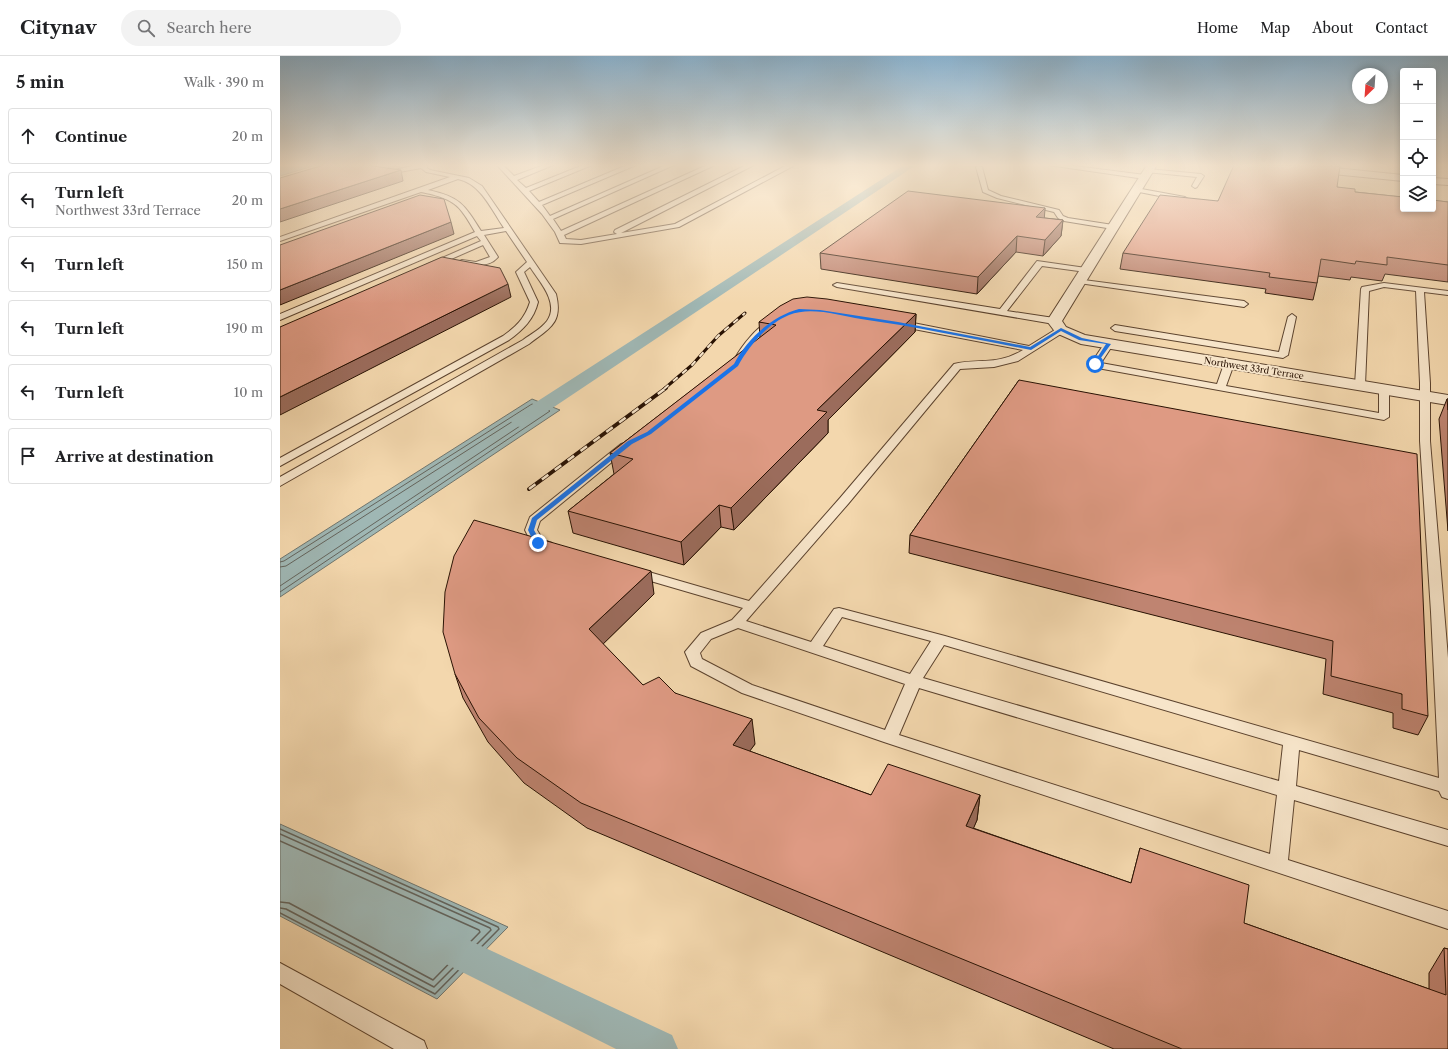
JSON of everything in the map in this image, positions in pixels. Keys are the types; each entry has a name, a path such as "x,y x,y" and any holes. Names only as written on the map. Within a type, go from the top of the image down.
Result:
{"street":[{"path":"1058,325 1083,275 1123,211"},
{"name":"Northwest 33rd Terrace","path":"1058,325 1081,339 1448,400"}],"lane":[{"path":"280,239 360,211"},
{"path":"445,259 471,264 486,262 494,257 465,211"},
{"path":"280,482 526,342 549,324 555,314 556,306 552,294 497,211"},
{"path":"542,211 560,234 563,241 581,242 677,226 705,211"},
{"path":"548,219 565,211"},
{"path":"560,234 611,211"},
{"path":"604,239 659,211"},
{"path":"1057,211 1060,217 1066,220 1113,227"},
{"path":"280,316 475,234 509,229"},
{"path":"423,268 478,244 485,243"},
{"path":"280,463 506,338 520,328 532,312 534,302 520,272 531,262"},
{"path":"1002,312 1040,263 1083,275 1244,304"},
{"path":"837,285 1002,312 1058,325"},
{"path":"1360,385 1365,288 1384,285 1448,293"},
{"path":"1420,289 1426,383 1424,396 1425,441 1438,612 1448,792"},
{"path":"1115,328 1283,355 1292,317"},
{"path":"730,369 736,365 741,354 765,328 781,318"},
{"path":"891,322 1031,348"},
{"path":"1058,325 1021,356 1004,362 957,366 844,501 737,624 706,636 692,652 696,662 747,689 890,738 1448,920"},
{"path":"1109,344 1095,364 1384,417 1384,389"},
{"path":"1211,360 1216,344"},
{"path":"1221,387 1229,364"},
{"path":"561,550 538,543 531,530 534,520 630,442 636,439"},
{"path":"622,568 752,606"},
{"path":"814,648 840,612 940,639 1448,787"},
{"path":"737,624 914,681 1287,789 1448,838"},
{"path":"890,738 914,681 940,639"},
{"path":"1278,865 1292,741"},
{"path":"280,973 416,1049"}],"water":[{"path":"532,399 560,410 280,597 280,559"},
{"path":"280,824 508,927 437,999 280,916"}],"building":[{"path":"374,211 448,211 451,222 280,290 280,245"},
{"path":"879,211 1042,211 1036,217 1063,220 1045,240 1017,236 978,277 820,253"},
{"path":"1150,211 1448,211 1448,265 1387,257 1387,265 1356,261 1355,264 1321,259 1317,283 1269,277 1270,273 1123,253"},
{"path":"442,257 500,268 508,284 280,397 280,327"},
{"path":"807,297 916,314 817,410 827,412 731,508 719,505 681,542 568,511 633,459 610,453 776,325 759,322 780,306 793,299"},
{"path":"1019,380 1417,454 1428,716 1402,709 1402,694 1331,676 1333,641 910,535"},
{"path":"474,520 651,571 589,629 643,685 659,677 675,693 752,719 733,745 871,795 888,764 980,795 966,826 1131,883 1140,848 1249,885 1244,923 1446,995 1444,948 1448,949 1448,1049 1182,1049 581,803 517,758 479,718 455,674 443,632 445,592 454,556"}],"waterway":[{"path":"520,421 840,211"},
{"path":"447,946 658,1049"}],"railway":[{"path":"664,389 692,365 718,336 745,313"},
{"path":"529,489 666,388"}],"route":[{"path":"538,543 531,530 534,520 630,442 649,433 736,365 741,354 765,328 786,314 799,310 820,311 898,323 1031,348 1061,330 1081,339 1109,344 1095,364"}]}
